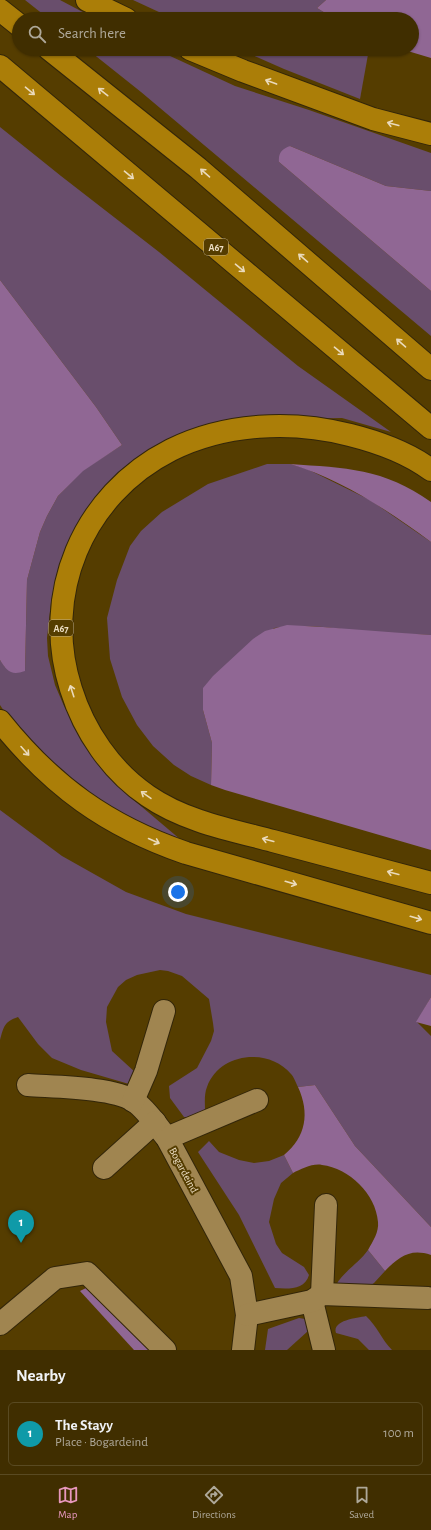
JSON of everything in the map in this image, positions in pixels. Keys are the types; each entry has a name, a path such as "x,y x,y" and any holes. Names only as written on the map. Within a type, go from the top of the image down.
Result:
{"highway":[{"path":"87,0 112,12"},
{"path":"0,10 12,19"},
{"path":"58,56 198,168 431,369"},
{"path":"207,56 243,71 373,119 431,134"},
{"name":"A67","path":"0,66 431,428"},
{"name":"A67","path":"431,470 397,450 371,440 312,427 254,427 225,431 171,450 127,480 105,502 90,526 74,554 63,597 61,626 62,652 76,705 97,744 112,765 132,784 148,796 166,807 218,827 431,883"},
{"path":"0,721 34,761 56,781 80,801 130,830 158,843 186,853 431,923"}],"street":[{"path":"134,1101 146,1071 164,1011"},
{"name":"Bogardeind","path":"28,1085 109,1091 134,1101 161,1130 241,1276 247,1315 243,1350"},
{"path":"104,1168 161,1130 257,1100"},
{"path":"324,1350 317,1297 326,1205"},
{"path":"0,1324 55,1278 88,1274 165,1350"},
{"path":"247,1315 317,1297 428,1298"}],"shaded area":[{"path":"25,0 60,0 83,12 40,12"},
{"path":"133,0 326,0 317,8 324,12 159,12"},
{"path":"326,0 431,0 431,58 419,54 419,12 324,12 317,8"},
{"path":"96,56 170,56 235,86 309,110 431,153 431,191 386,186 290,146 279,162 431,291 431,336 141,92"},
{"path":"255,56 368,56 360,99"},
{"path":"0,127 159,252 298,366 391,432 342,418 245,420 168,447 61,568 51,602 47,638 48,656 55,685 64,706 88,747 129,796 181,840 134,825 76,787 16,729 0,705 0,660 5,667 25,671 27,580 40,532 47,516 58,496 83,470 122,445 96,407 0,280"},
{"path":"290,146 386,186 431,191 431,291 279,162 281,152"},
{"path":"0,280 96,407 122,445 83,471 58,496 47,516 40,532 27,580 25,671 16,673 7,670 0,660"},
{"path":"267,464 290,464 307,469 370,500 431,542 431,635 369,632 307,626 274,628 203,710 212,743 211,785 191,776 174,765 153,746 137,725 122,697 110,659 107,618 117,580 130,546 141,531 162,512 208,484"},
{"path":"290,464 347,469 380,476 397,482 431,502 431,542 364,497 346,487 309,470"},
{"path":"287,625 431,635 431,850 211,785 212,743 203,710 203,688 213,676 253,639 265,631"},
{"path":"0,810 62,856 126,892 186,914 431,975 431,997 417,1022 431,1036 431,1227 355,1146 315,1085 298,1087 291,1074 281,1065 270,1060 257,1057 245,1058 233,1061 222,1067 213,1076 207,1087 205,1096 205,1112 192,1118 184,1117 170,1098 169,1086 197,1068 211,1041 214,1031 209,999 182,976 160,970 137,975 126,980 118,987 107,1007 106,1022 112,1051 136,1073 129,1084 81,1070 52,1058 38,1044 18,1017 5,1025 0,1040"},
{"path":"431,997 431,1026 416,1022"},
{"path":"315,1085 355,1146 431,1227 431,1255 424,1253 411,1253 405,1255 385,1271 368,1250 377,1233 378,1222 376,1212 367,1192 351,1177 332,1167 322,1165 311,1166 293,1173 284,1155 297,1140 304,1124 304,1106 298,1087"},
{"path":"209,1141 219,1152 239,1160 254,1163 269,1161 284,1155 293,1173 281,1183 274,1199 269,1222 276,1244 282,1253 304,1267 309,1275 304,1284 295,1288 275,1288 239,1215 198,1152"},
{"path":"368,1250 385,1271 374,1283 358,1293 336,1285 343,1275"},
{"path":"86,1288 92,1288 163,1350 134,1350 80,1291"},
{"path":"366,1316 392,1350 369,1350 358,1339 336,1333 336,1329 341,1322"},
{"path":"299,1318 305,1319 308,1324 308,1331 287,1350 265,1350 268,1329"}],"place":[{"name":"The Stayy","path":"21,1243"}]}
